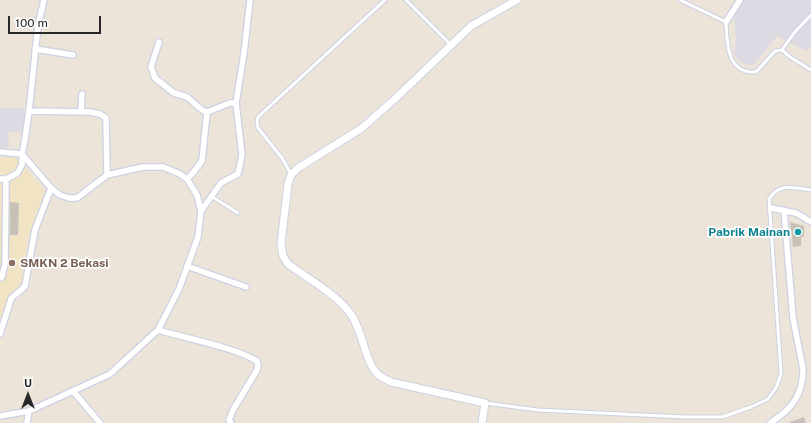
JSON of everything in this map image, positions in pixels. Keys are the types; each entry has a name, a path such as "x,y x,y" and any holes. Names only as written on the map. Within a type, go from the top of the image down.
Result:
{"street":[{"path":"0,278 2,277 5,264 3,179 18,172 22,165 22,154 26,139 38,26 44,0"},
{"path":"201,211 221,182 238,174 242,155 236,103 250,0"},
{"path":"482,423 485,403 391,382 379,376 371,365 359,328 351,314 341,302 288,264 283,256 281,243 288,184 291,175 298,168 362,128 397,97 471,26 518,0"},
{"path":"726,22 740,0"},
{"path":"159,42 151,67 155,78 174,93 187,97 202,110 207,112 230,103 236,103"},
{"path":"35,49 74,55"},
{"path":"81,112 82,94"},
{"path":"29,111 81,112 100,114 106,118 108,175"},
{"path":"187,179 202,161 207,112"},
{"path":"0,152 22,154 51,188 65,198 77,198 108,175 143,167 163,167 180,174 187,179 197,195 201,211 198,237 179,289 158,330 110,374 29,411 0,416"},
{"path":"0,334 11,299 14,294 21,292 25,286 35,230 51,188"},
{"path":"770,208 796,213 811,222"},
{"path":"770,423 790,408 799,395 804,377 804,369 793,318 784,210"},
{"path":"187,266 246,287"},
{"path":"158,330 223,348 248,356 257,361 257,370 233,410 229,420 231,423"},
{"path":"73,391 100,423"},
{"path":"27,423 29,411"}],"lane":[{"path":"291,175 282,158 258,128 258,117 385,0"},
{"path":"406,0 451,45"},
{"path":"680,0 726,22 731,59 737,66 745,71 756,72 775,51 782,50 811,15"},
{"path":"782,50 790,57 811,70"},
{"path":"485,403 538,410 684,417 722,417 768,399 777,386 781,374 769,199 774,192 781,188 790,187 811,190"},
{"path":"210,196 238,213"}],"shaded area":[{"path":"741,0 811,0 811,46 806,51 777,36 754,65 747,65 737,59 734,53 736,40 734,17"},
{"path":"0,108 24,108 23,132 8,132 9,147 0,148"},
{"name":"SMKN 2 Bekasi","path":"0,157 17,158 45,191 28,238 21,287 10,293 0,321"}],"building":[{"path":"10,202 19,203 18,235 10,235"},
{"name":"Pabrik Mainan","path":"790,222 804,226 804,237 801,237 801,246 793,247"},
{"path":"804,417 806,423 790,423 790,422"}],"place":[{"name":"Pabrik Mainan","path":"798,232"},
{"name":"SMKN 2 Bekasi","path":"12,263"}]}
